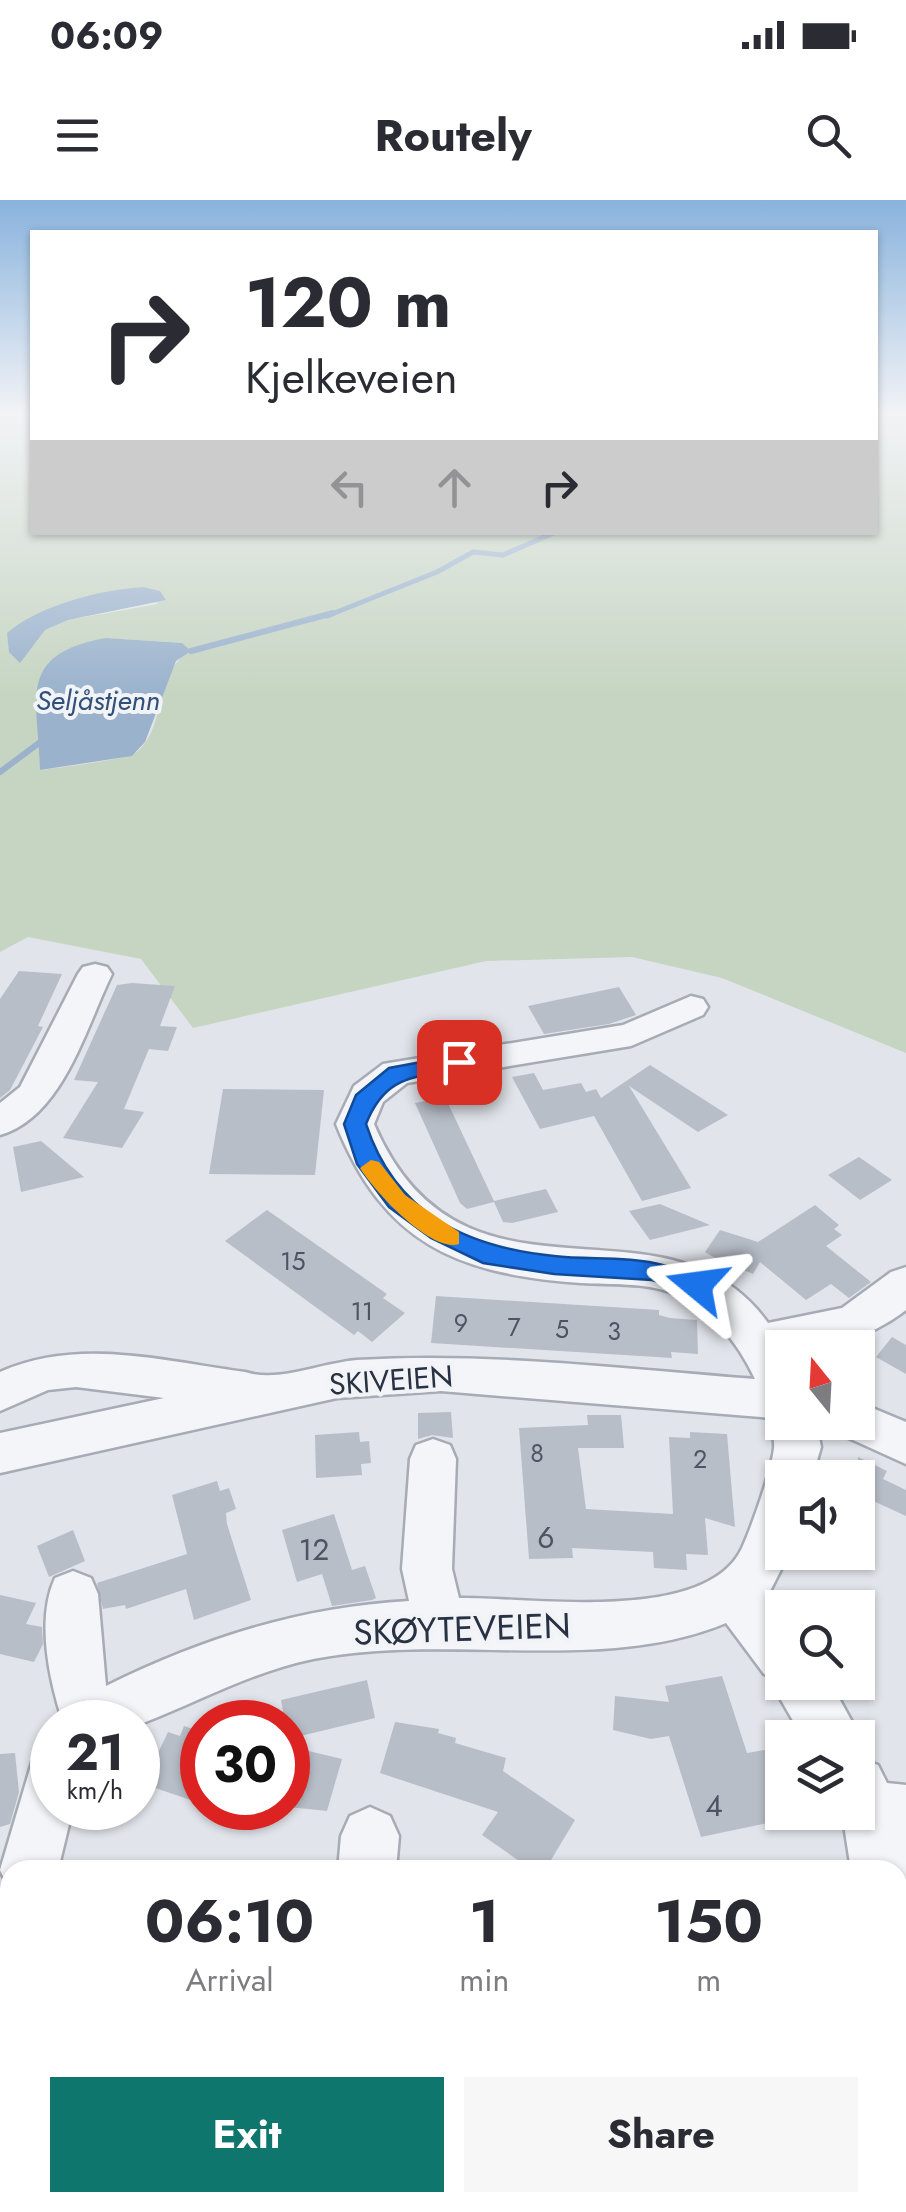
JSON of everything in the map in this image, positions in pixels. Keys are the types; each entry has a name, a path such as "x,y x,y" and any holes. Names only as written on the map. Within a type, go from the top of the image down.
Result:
{"street":[{"path":"0,1122 35,1095 94,974"},
{"path":"691,1007 630,1035 396,1073 367,1095 355,1124 368,1164 397,1201 439,1232 483,1254 554,1265 652,1271 697,1285 735,1313 765,1353"},
{"path":"760,1342 852,1326 886,1306 906,1283"},
{"path":"0,1392 42,1373 76,1369 162,1377 264,1395"},
{"name":"SKIVEIEN","path":"2,1438 338,1380 440,1372 765,1399"},
{"path":"875,1430 906,1444"},
{"path":"434,1459 426,1569 439,1623"},
{"path":"765,1544 754,1574 736,1595 765,1633"},
{"name":"SKØYTEVEIEN","path":"74,1594 72,1650 82,1700"},
{"name":"SKØYTEVEIEN","path":"130,1700 303,1637 439,1623 616,1626 689,1614 736,1595"},
{"path":"878,1802 880,1860"},
{"path":"31,1860 39,1830"}],"green space":[{"path":"0,507 30,507 30,535 878,535 878,507 906,507 906,1053 722,978 632,957 486,961 193,1028 141,959 28,937 0,952","holes":["142,587 158,604 68,620 45,630 54,608","106,638 182,643 190,651 171,672 152,731 134,754 41,770 40,710"]}],"water":[{"path":"143,587 160,591 166,600 68,620 45,630 20,663 9,652 7,633 36,614 89,595"},
{"name":"Seljåstjenn","path":"106,638 182,643 191,651 176,661 145,742 132,756 40,770 36,701 45,668 57,655 77,645"}],"building":[{"path":"19,971 62,974 38,1026 43,1027 10,1090 0,1098 0,999"},
{"path":"117,985 175,986 160,1026 177,1027 168,1051 149,1049 124,1109 144,1112 122,1148 63,1138 98,1082 74,1080"},
{"path":"619,987 636,1015 609,1024 544,1034 528,1006"},
{"path":"650,1065 728,1115 698,1132 629,1086 691,1188 642,1201 594,1116 540,1129 512,1077 534,1073 543,1090 581,1083 586,1092 596,1089 601,1098"},
{"path":"223,1089 324,1090 315,1175 209,1174"},
{"path":"445,1097 494,1201 546,1189 558,1212 512,1223 503,1222 494,1202 467,1209 460,1203 415,1103"},
{"path":"41,1141 84,1177 21,1192 13,1147"},
{"path":"859,1157 892,1180 860,1200 828,1175"},
{"path":"660,1204 710,1225 650,1240 629,1211"},
{"path":"815,1205 839,1225 834,1229 842,1235 826,1246 871,1282 849,1298 831,1284 806,1300 760,1262 753,1274 739,1268 737,1271 705,1252 720,1230 758,1242"},
{"path":"267,1210 387,1294 383,1298 405,1313 372,1342 358,1331 354,1335 225,1241"},
{"path":"436,1296 659,1310 659,1315 670,1318 697,1320 698,1354 671,1352 672,1358 431,1343"},
{"path":"892,1337 906,1345 906,1374 876,1357"},
{"path":"451,1412 453,1438 432,1435 418,1439 418,1413"},
{"path":"587,1415 621,1415 624,1448 578,1448 586,1509 673,1514 669,1437 690,1438 690,1432 727,1434 735,1527 705,1518 708,1555 686,1554 687,1570 654,1568 653,1552 572,1548 573,1558 529,1559 519,1428 588,1425"},
{"path":"359,1432 360,1442 369,1441 371,1463 361,1464 362,1475 316,1478 315,1435"},
{"path":"875,1465 887,1471 883,1479 906,1490 906,1516 875,1502"},
{"path":"217,1481 220,1491 229,1488 236,1509 226,1513 227,1524 251,1600 194,1620 186,1589 126,1609 125,1605 103,1609 97,1583 187,1554 172,1495"},
{"path":"334,1514 352,1570 365,1566 376,1598 372,1600 332,1606 322,1574 297,1582 282,1530"},
{"path":"73,1530 85,1561 49,1577 37,1546"},
{"path":"0,1595 36,1603 26,1624 42,1627 43,1644 34,1662 0,1654"},
{"path":"722,1676 747,1753 765,1750 765,1824 701,1837 669,1736 651,1739 613,1730 615,1696 669,1702 665,1686"},
{"path":"367,1680 375,1718 310,1734 310,1700 281,1700"},
{"path":"395,1722 439,1729 438,1733 456,1738 455,1743 506,1758 503,1771 575,1820 551,1860 518,1860 482,1835 498,1812 380,1773"},
{"path":"168,1732 180,1736 180,1796 160,1790 160,1749"},
{"path":"310,1751 342,1759 327,1811 310,1809"},
{"path":"15,1753 19,1792 10,1824 0,1827 0,1754"}],"waterway":[{"path":"327,616 437,572 473,552 503,555 549,535"},
{"path":"191,651 333,613"},
{"path":"0,772 39,743"}],"slow traffic":[{"path":"371,1168 397,1201 451,1238"}],"route":[{"path":"459,1062 396,1073 367,1095 355,1124 368,1164 397,1201 439,1232 483,1254 554,1265 652,1271 697,1285"}]}
